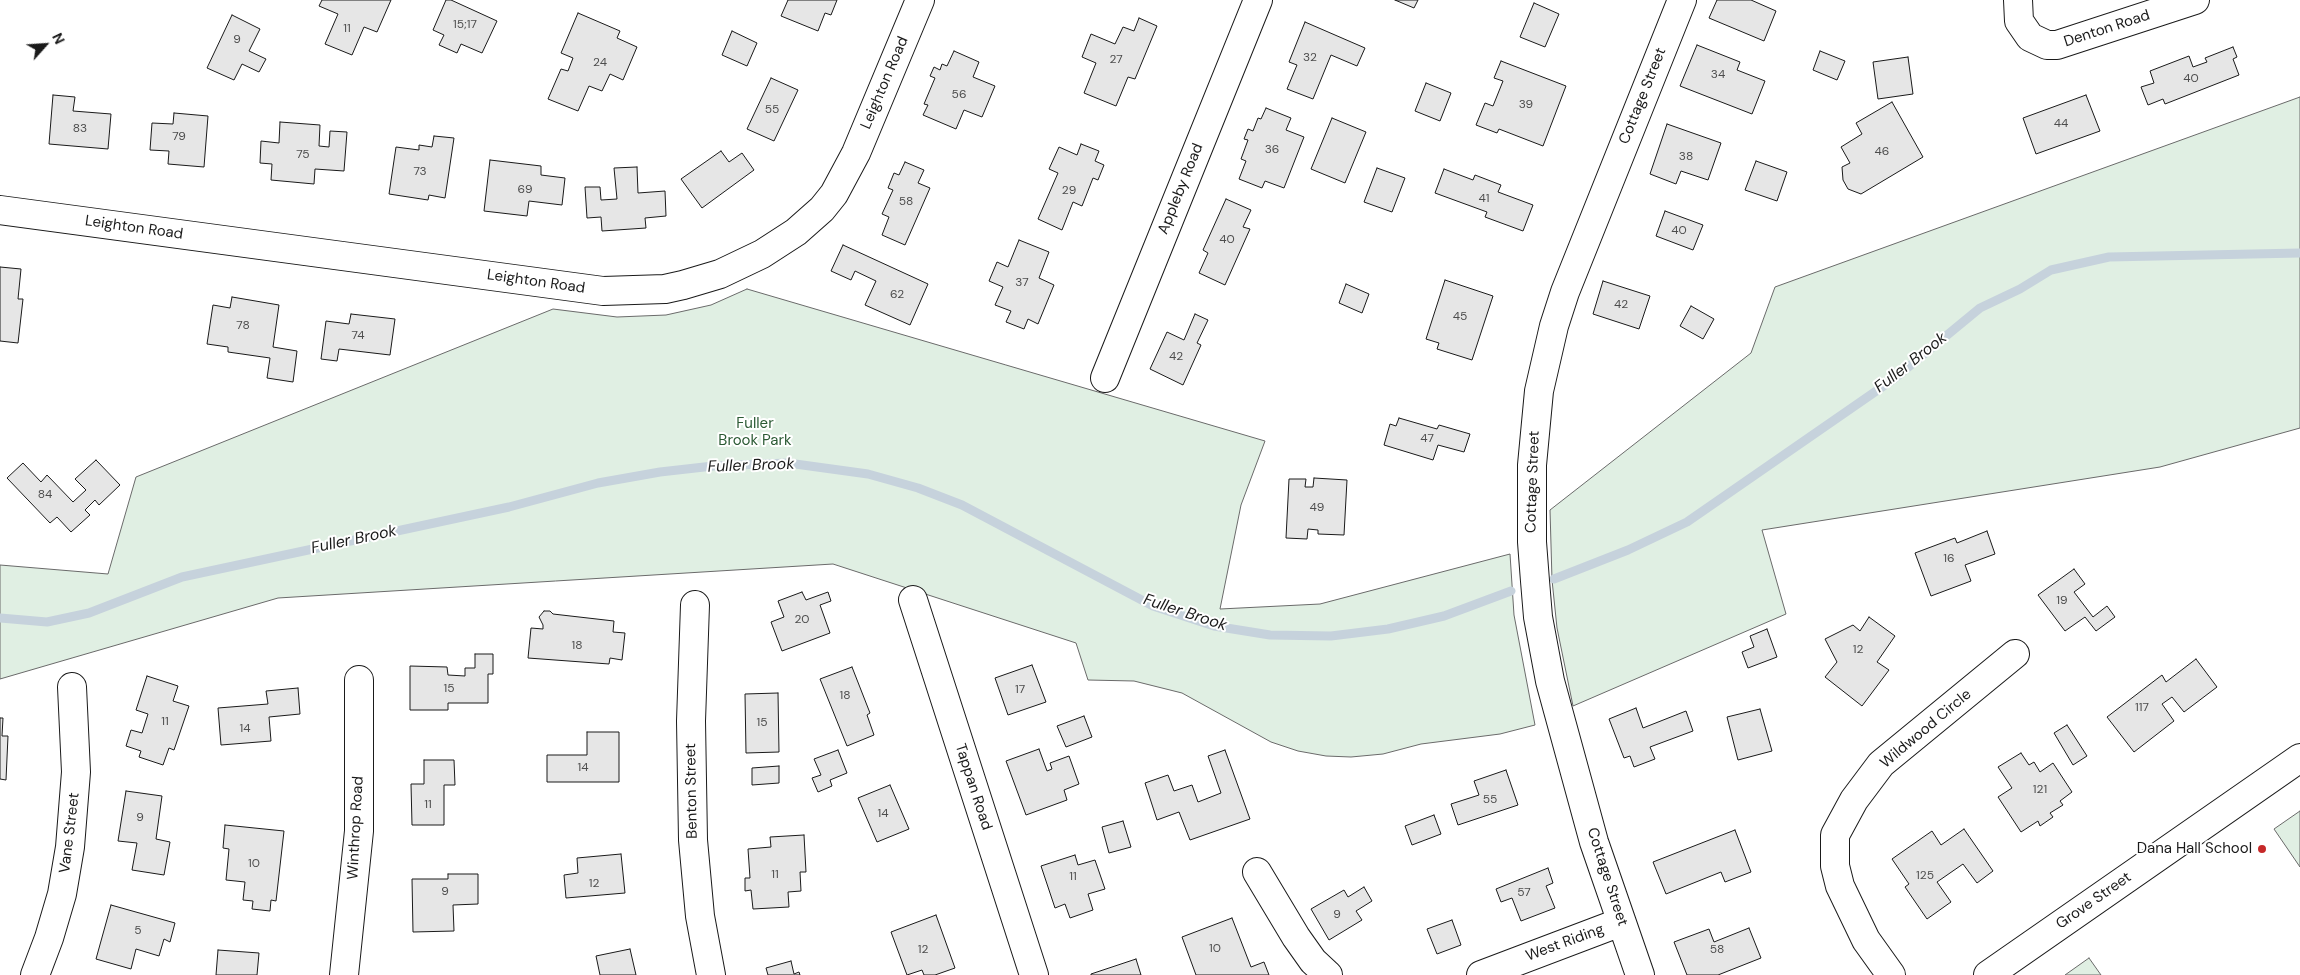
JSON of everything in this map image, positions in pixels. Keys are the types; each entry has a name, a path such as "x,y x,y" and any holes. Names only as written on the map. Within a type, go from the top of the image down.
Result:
{"street":[{"name":"Leighton Road","path":"0,210 604,291 665,289 683,285 720,274 762,254 796,232 822,209 834,194 856,153 920,0"},
{"name":"Appleby Road","path":"1105,378 1258,0"},
{"name":"Cottage Street","path":"1640,975 1594,842 1560,719 1543,646 1532,542 1531,504 1534,426 1546,357 1565,292 1682,0"},
{"name":"Denton Road","path":"2018,0 2019,21 2030,37 2046,45 2057,45 2194,0"},
{"name":"Tappan Road","path":"913,600 1034,975"},
{"name":"Benton Street","path":"696,605 691,721 693,840 700,916 711,975"},
{"name":"Wildwood Circle","path":"1890,975 1866,940 1840,886 1835,866 1835,835 1854,800 1881,764 2015,654"},
{"name":"Winthrop Road","path":"344,975 359,831 359,680"},
{"name":"Vane Street","path":"35,975 49,938 62,894 70,847 76,772 72,687"},
{"name":"Grove Street","path":"1988,975 2300,758"},
{"path":"1257,872 1296,937 1313,961 1328,975"},
{"name":"West Riding","path":"1481,975 1622,922"}],"green space":[{"path":"2300,97 2300,428 2160,467 1762,530 1786,614 1573,706 1557,628 1552,580 1550,510 1751,353 1775,287"},
{"name":"Fuller Brook Park","path":"747,289 1265,441 1241,505 1220,609 1320,604 1510,554 1514,615 1535,725 1500,734 1421,744 1383,754 1351,757 1326,756 1298,751 1271,742 1182,693 1134,681 1088,680 1076,643 833,564 278,598 0,679 0,565 108,574 136,477 553,309 617,317 666,315 711,305"},
{"path":"2300,811 2300,867 2274,829"},
{"path":"2089,958 2101,975 2065,975"}],"building":[{"path":"322,0 391,0 377,32 364,27 352,55 325,44 338,14 319,6"},
{"path":"446,0 451,0 497,21 482,53 461,44 457,53 439,45 444,35 433,30"},
{"path":"788,0 837,0 831,15 825,13 818,31 781,16"},
{"path":"1395,0 1418,0 1414,8"},
{"path":"1717,0 1751,0 1776,11 1764,41 1709,18"},
{"path":"1534,3 1559,14 1545,47 1520,37"},
{"path":"578,13 620,31 617,38 637,47 623,80 610,74 602,91 589,86 578,111 548,99 561,69 568,71 573,58 561,53"},
{"path":"232,15 260,29 249,51 266,59 259,72 242,64 234,80 207,68"},
{"path":"1139,18 1157,26 1135,79 1128,77 1116,106 1084,93 1096,63 1082,57 1091,34 1115,44 1123,27 1134,31"},
{"path":"1305,22 1365,48 1357,66 1331,55 1313,99 1287,89 1297,65 1289,62"},
{"path":"732,31 757,43 747,66 722,55"},
{"path":"1697,45 1740,62 1737,70 1765,81 1752,114 1680,86"},
{"path":"2233,47 2237,57 2233,59 2239,75 2165,104 2163,99 2148,105 2141,87 2154,83 2150,71 2189,56 2193,67 2207,62 2205,58"},
{"path":"954,51 979,62 973,77 995,86 982,117 964,110 956,129 923,115 928,105 924,104 935,78 930,76 934,67 940,70 942,64 947,66"},
{"path":"1820,51 1845,61 1837,80 1813,70"},
{"path":"1908,57 1913,94 1878,99 1873,62"},
{"path":"1501,61 1566,86 1543,146 1499,129 1497,133 1476,125 1485,103 1493,106 1503,81 1494,78"},
{"path":"771,78 798,90 774,141 747,129"},
{"path":"1426,83 1451,93 1440,121 1415,111"},
{"path":"53,95 75,97 73,111 111,114 108,149 49,144"},
{"path":"2086,95 2100,131 2036,154 2023,118"},
{"path":"1892,102 1923,157 1861,194 1848,189 1843,180 1842,167 1850,163 1841,147 1862,134 1856,123"},
{"path":"1266,108 1291,118 1286,130 1304,137 1284,188 1265,181 1262,188 1239,179 1246,161 1241,159 1248,140 1244,139 1248,129 1253,131 1258,118 1261,119"},
{"path":"174,113 208,116 204,167 168,164 169,151 150,150 152,123 173,124"},
{"path":"1332,118 1366,132 1345,183 1311,169"},
{"path":"280,122 320,125 319,146 329,147 330,131 347,132 344,171 315,169 314,184 271,180 272,164 260,163 261,141 279,143"},
{"path":"1667,124 1721,143 1708,180 1681,171 1676,184 1650,174"},
{"path":"434,136 454,138 445,198 429,195 428,200 389,194 396,147 419,150 419,145 432,147"},
{"path":"1081,144 1099,151 1095,161 1104,165 1098,180 1093,178 1082,206 1073,202 1062,230 1038,219 1058,173 1049,169 1059,147 1077,155"},
{"path":"721,151 729,162 742,153 754,170 702,208 681,179"},
{"path":"490,160 541,166 541,175 565,178 562,205 529,201 527,216 484,211"},
{"path":"1756,161 1787,172 1777,201 1745,190"},
{"path":"905,162 924,170 918,183 930,188 905,245 882,235 889,217 882,214 893,190 888,188 894,173 899,175"},
{"path":"637,167 638,193 665,191 666,216 645,218 646,228 602,231 601,217 587,218 585,187 600,187 601,200 617,199 614,168"},
{"path":"1377,168 1405,178 1392,212 1364,202"},
{"path":"1444,169 1473,180 1475,175 1501,185 1498,192 1533,205 1523,231 1485,217 1487,212 1435,193"},
{"path":"1226,199 1251,210 1243,227 1250,229 1225,285 1199,273 1208,253 1203,250"},
{"path":"1665,211 1703,225 1693,250 1656,236"},
{"path":"1019,240 1049,252 1039,278 1054,285 1038,324 1028,319 1024,329 1006,322 1011,311 995,305 1003,287 989,281 997,262 1008,267"},
{"path":"843,245 928,284 910,325 865,305 876,281 855,271 851,280 831,271"},
{"path":"0,267 21,269 18,299 23,299 18,343 0,341"},
{"path":"1445,280 1493,296 1472,360 1437,349 1439,343 1426,339"},
{"path":"1603,281 1650,296 1639,329 1593,314"},
{"path":"1346,284 1369,294 1362,313 1339,303"},
{"path":"232,297 279,305 273,347 297,351 293,382 267,378 270,358 228,352 228,347 207,344 213,305 230,308"},
{"path":"1691,306 1714,319 1703,339 1680,326"},
{"path":"351,314 395,319 390,355 339,349 337,361 321,359 326,321 349,324"},
{"path":"1195,314 1208,320 1197,343 1201,345 1183,385 1150,369 1167,332 1184,340"},
{"path":"1399,418 1437,429 1439,425 1470,434 1464,452 1438,445 1433,460 1384,445 1390,424 1396,426"},
{"path":"96,460 120,485 99,505 95,500 85,510 90,515 71,532 57,517 50,523 7,478 23,463 41,482 47,475 73,502 86,490 75,479"},
{"path":"1314,478 1347,480 1344,535 1318,534 1318,530 1308,529 1307,539 1286,538 1289,479 1306,479 1305,487 1313,487"},
{"path":"1987,531 1995,554 1965,565 1971,581 1931,596 1915,553 1955,538 1957,543"},
{"path":"2074,569 2085,584 2074,592 2093,617 2107,606 2115,617 2096,631 2085,617 2065,631 2038,595"},
{"path":"802,592 806,600 828,592 831,601 820,605 830,633 782,651 771,622 784,617 778,601"},
{"path":"544,611 550,611 553,614 614,621 613,632 625,633 622,660 610,658 609,664 528,658 531,628 543,629 539,617"},
{"path":"1869,617 1895,636 1877,662 1889,670 1862,706 1825,677 1837,662 1825,639 1853,625 1860,631"},
{"path":"1767,629 1777,657 1748,668 1742,652 1754,647 1750,636"},
{"path":"475,654 493,654 493,674 488,674 488,703 448,703 448,710 410,710 410,666 447,667 448,675 465,676 465,668 475,668"},
{"path":"2196,659 2217,687 2184,712 2172,697 2162,704 2174,721 2134,752 2107,717 2162,675 2166,682"},
{"path":"1032,665 1046,702 1008,715 995,678"},
{"path":"852,667 870,713 867,715 874,735 847,746 820,679"},
{"path":"147,676 178,686 173,701 189,706 174,750 169,748 163,765 139,757 141,751 126,746 131,730 142,733 148,714 136,710"},
{"path":"298,688 300,714 269,717 271,741 221,745 218,708 268,704 266,691"},
{"path":"778,693 779,752 746,753 745,694"},
{"path":"1636,708 1643,728 1686,711 1693,731 1650,747 1655,759 1634,767 1630,756 1624,758 1609,719"},
{"path":"1760,709 1772,751 1738,760 1727,717"},
{"path":"1084,716 1092,737 1066,747 1057,726"},
{"path":"0,718 3,718 2,736 8,736 6,780 0,779"},
{"path":"2067,725 2087,756 2073,765 2054,733"},
{"path":"587,732 619,732 619,782 547,782 547,755 587,755"},
{"path":"1039,749 1047,771 1052,769 1050,763 1069,756 1079,784 1064,790 1067,800 1026,815 1006,761"},
{"path":"838,750 847,773 830,780 832,786 818,792 812,778 821,775 814,759"},
{"path":"1225,750 1250,819 1190,840 1179,812 1157,820 1145,783 1168,775 1174,791 1192,785 1198,802 1221,793 1208,756"},
{"path":"2021,753 2029,765 2034,762 2040,772 2053,763 2072,792 2060,801 2063,805 2050,813 2053,817 2040,826 2038,821 2021,832 1998,797 2012,788 1998,767"},
{"path":"424,760 454,760 455,785 444,785 444,825 412,825 411,784 424,784"},
{"path":"779,766 779,783 752,785 752,768"},
{"path":"1506,770 1518,805 1458,825 1451,804 1479,795 1474,781"},
{"path":"890,785 909,829 877,842 858,798"},
{"path":"126,791 162,796 156,839 170,842 164,875 132,870 137,843 118,841"},
{"path":"1434,815 1441,834 1412,845 1405,826"},
{"path":"1123,821 1131,847 1109,853 1102,827"},
{"path":"225,825 284,831 276,901 271,900 270,911 252,909 253,901 243,900 245,882 226,880 229,849 223,848"},
{"path":"1964,829 1993,871 1977,883 1963,864 1937,882 1951,902 1927,919 1905,887 1909,884 1892,859 1932,831 1941,845"},
{"path":"1735,830 1751,872 1725,882 1721,872 1666,894 1653,862"},
{"path":"804,835 806,872 800,872 801,891 788,892 789,907 753,909 751,890 745,891 745,878 750,878 748,849 771,847 770,837"},
{"path":"621,854 625,893 566,898 564,875 578,873 577,858"},
{"path":"1075,855 1078,865 1095,860 1105,889 1088,894 1093,910 1070,918 1065,904 1055,908 1041,866"},
{"path":"1548,868 1553,883 1546,886 1555,908 1521,921 1512,898 1501,902 1496,889"},
{"path":"448,874 478,874 478,904 453,905 454,931 413,932 412,879 448,879"},
{"path":"1364,887 1372,901 1356,911 1362,920 1329,940 1311,909 1344,890 1348,897"},
{"path":"111,905 175,923 170,942 164,939 159,956 136,949 131,969 96,959"},
{"path":"936,915 955,968 935,975 924,975 922,970 907,975 891,932"},
{"path":"1232,918 1251,967 1264,962 1269,975 1196,975 1182,937"},
{"path":"1452,920 1461,945 1437,954 1427,929"},
{"path":"1749,928 1761,958 1718,975 1687,975 1674,942 1709,929 1714,942"},
{"path":"630,949 636,975 600,975 596,956"},
{"path":"218,950 259,953 257,975 216,975"},
{"path":"1136,959 1141,975 1091,975 1091,974"},
{"path":"791,961 794,974 799,972 800,975 768,975 766,968"}],"waterway":[{"name":"Fuller Brook","path":"1554,579 1628,550 1687,522 1895,378 1980,308 2020,289 2051,270 2109,257 2300,253"},
{"name":"Fuller Brook","path":"0,618 47,622 89,613 182,577 509,507 598,483 660,472 713,466 788,463 868,474 918,488 962,505 1153,606 1214,626 1270,635 1331,636 1388,629 1444,616 1511,591"}],"place":[{"name":"Dana Hall School","path":"2262,849"}]}
